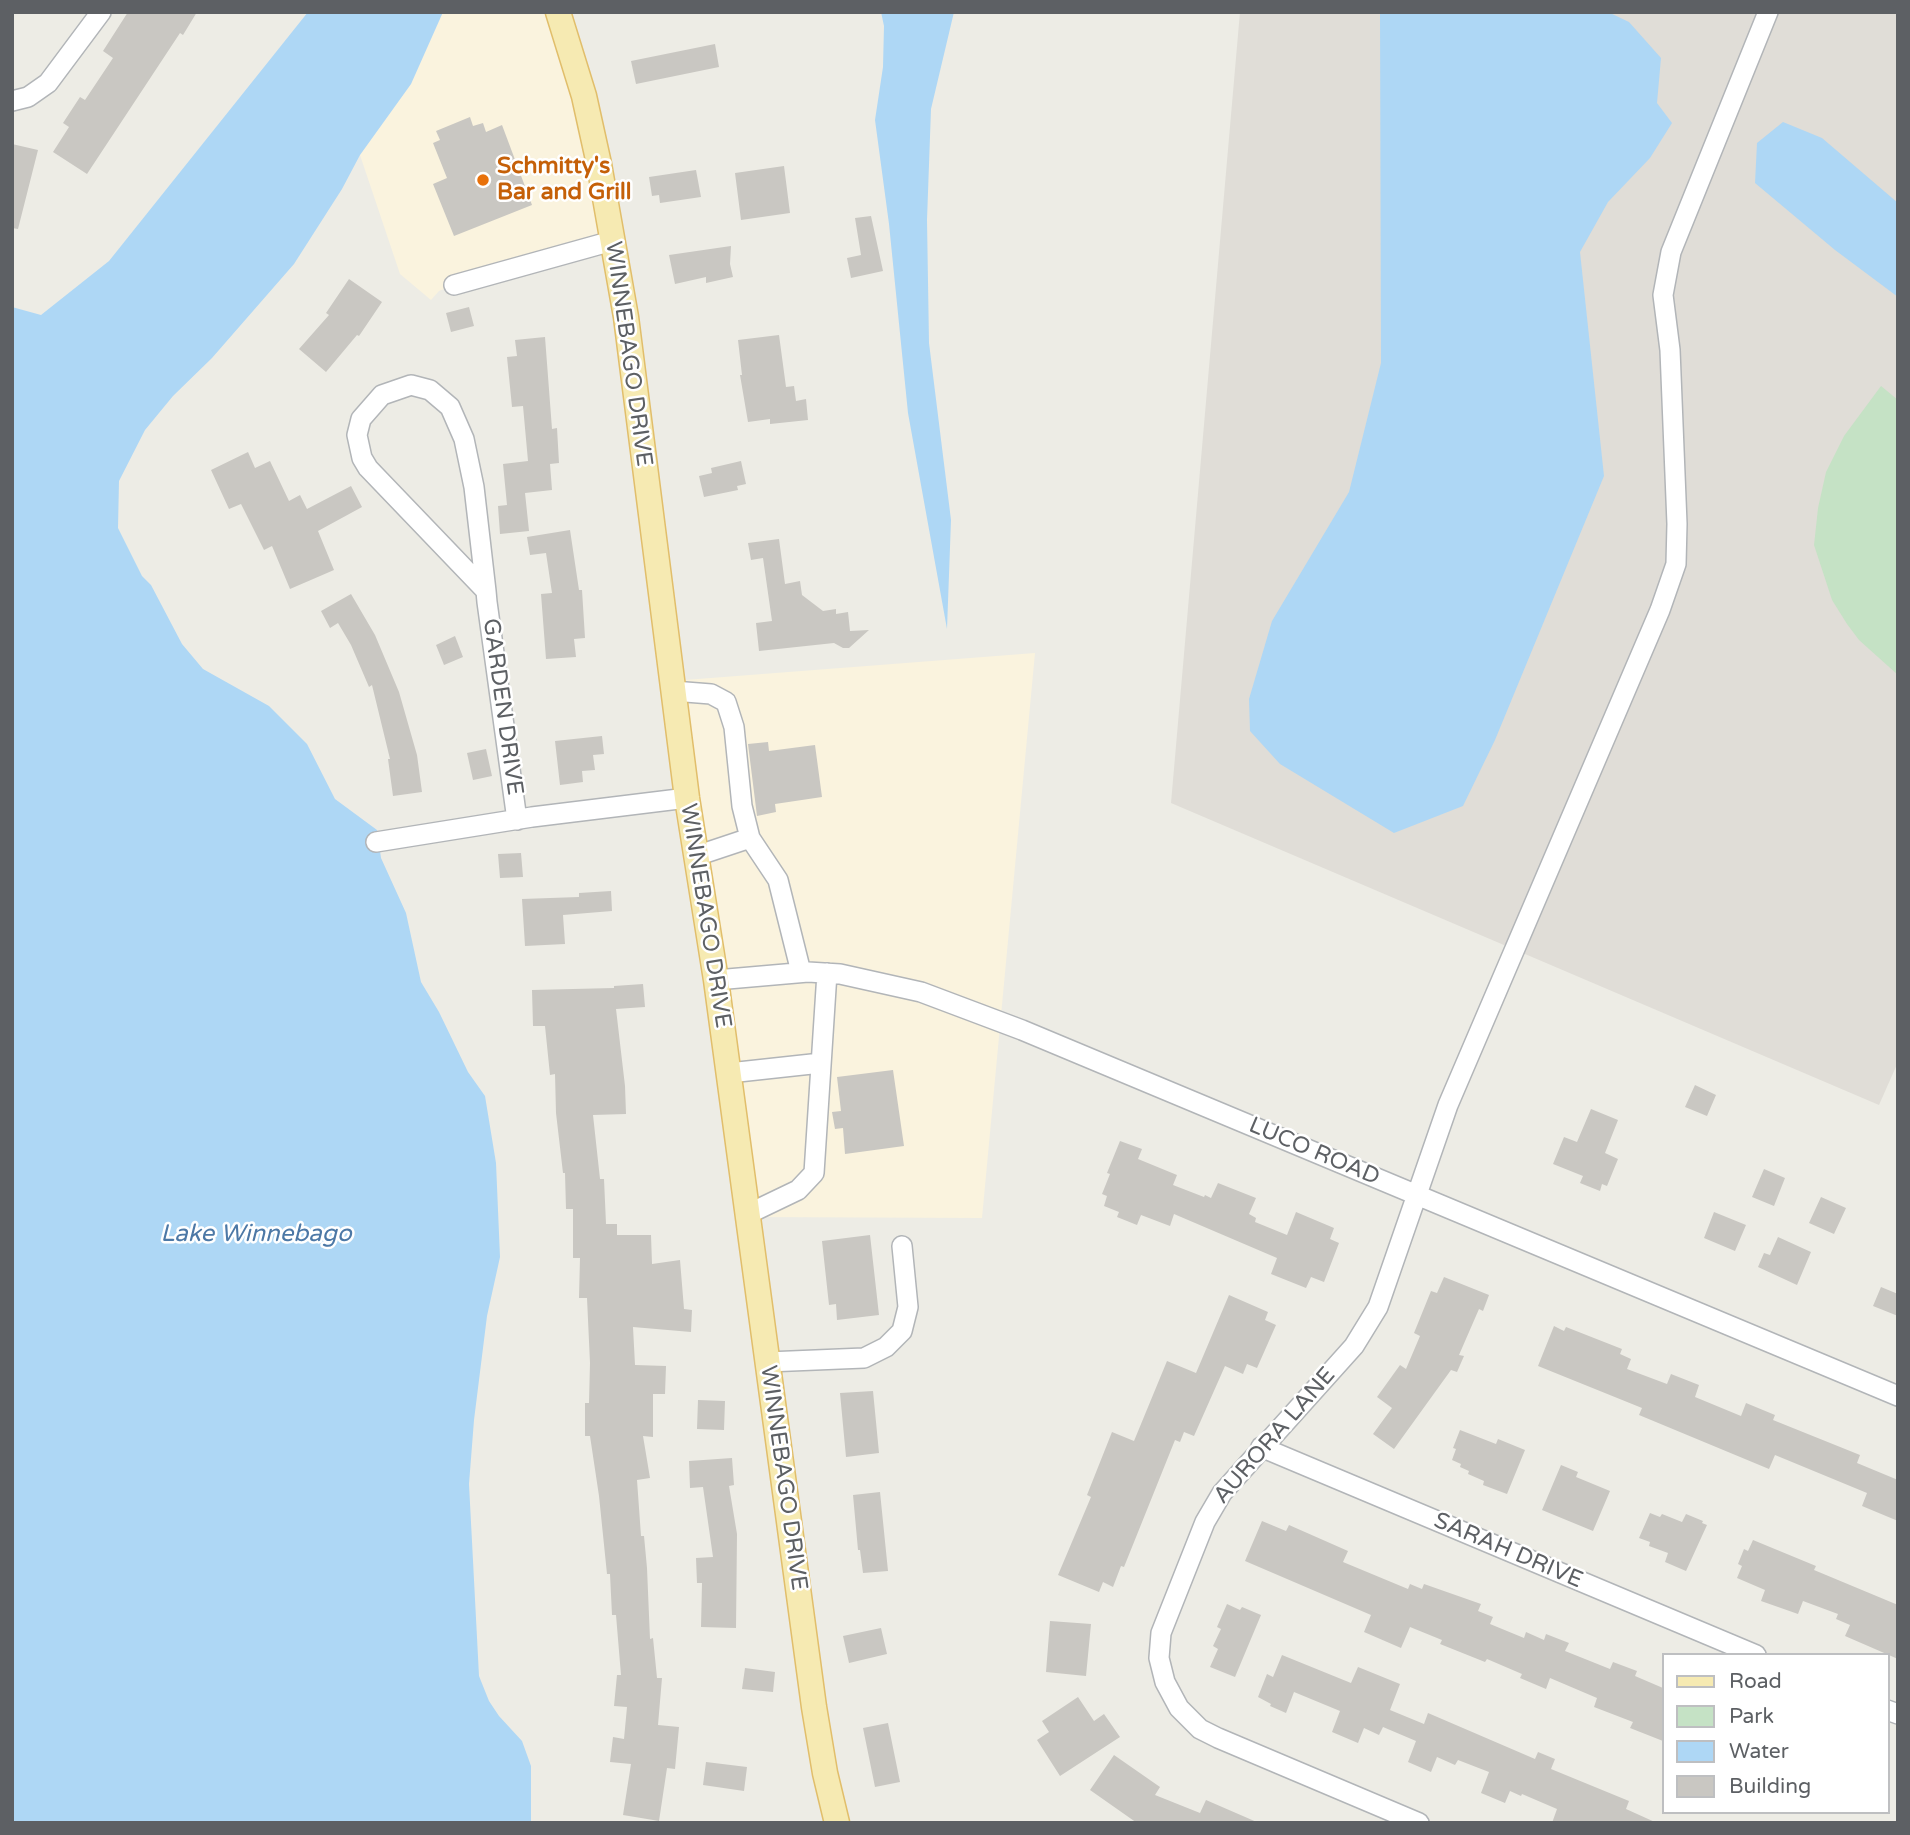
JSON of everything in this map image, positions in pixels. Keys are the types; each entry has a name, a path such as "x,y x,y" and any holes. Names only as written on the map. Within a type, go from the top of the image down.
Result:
{"main road":[{"name":"WINNEBAGO DRIVE","path":"558,12 584,96 626,317 687,797 729,1073 814,1707 825,1773 838,1823"}],"street":[{"path":"12,101 28,97 48,83 101,12"},
{"name":"AURORA LANE","path":"1419,1823 1209,1734 1185,1716 1168,1691 1159,1658 1160,1643 1165,1618 1211,1510 1234,1477 1345,1356 1369,1325 1378,1307 1448,1105 1660,610 1676,564 1677,524 1670,363 1663,295 1671,252 1768,12"},
{"path":"454,285 612,241"},
{"name":"GARDEN DRIVE","path":"486,591 368,468 362,458 357,435 361,419 382,395 411,385 430,390 450,407 464,439 474,487 517,820 687,797"},
{"path":"673,691 711,695 726,702 734,727 742,806 750,838 778,880 801,972"},
{"path":"376,842 517,820"},
{"path":"696,856 750,838"},
{"name":"LUCO ROAD","path":"716,980 801,972 827,973 895,984 970,1009 1898,1396"},
{"path":"748,1214 798,1190 814,1173 827,973"},
{"path":"729,1073 821,1063"},
{"path":"767,1362 864,1358 886,1348 902,1331 908,1307 902,1246"},
{"name":"SARAH DRIVE","path":"1261,1447 1751,1653"}],"shaded area":[{"path":"443,12 558,12 612,241 454,285 439,291 431,300 400,274 360,155 411,84"},
{"path":"1240,12 1898,12 1898,1062 1879,1105 1171,803"},
{"path":"1035,653 982,1218 749,1217 672,681"}],"green space":[{"path":"1881,386 1898,400 1898,675 1859,640 1847,624 1832,600 1814,545 1826,472 1844,436"}],"water":[{"name":"Lake Winnebago","path":"308,12 443,12 411,84 360,155 342,189 294,264 145,430 119,481 118,528 142,576 151,585 182,644 203,669 269,706 307,744 335,799 377,830 381,858 406,913 421,982 468,1072 485,1096 496,1163 500,1257 487,1316 469,1484 479,1676 489,1701 522,1741 531,1766 531,1823 12,1823 12,307 41,315 109,261"},
{"path":"881,12 954,12 931,109 927,220 929,343 951,520 947,629 908,413 889,224 875,120 883,67 884,26"},
{"path":"1380,12 1608,12 1629,22 1661,58 1657,103 1672,123 1650,158 1608,202 1580,252 1604,476 1495,740 1463,806 1394,833 1280,764 1250,731 1249,699 1272,621 1349,492 1381,363"},
{"path":"1783,122 1822,138 1898,203 1898,297 1835,250 1755,183 1757,143"}],"building":[{"path":"128,12 197,12 183,35 180,33 87,174 53,152 69,127 63,123 80,97 85,100 113,58 103,51"},
{"path":"715,44 719,67 636,84 631,61"},
{"name":"Schmitty's Bar and Grill","path":"470,117 473,126 483,123 486,132 502,125 532,205 454,236 433,184 447,178 433,143 440,140 436,131"},
{"path":"12,144 38,150 18,229 12,228"},
{"path":"784,166 790,213 741,220 735,173"},
{"path":"696,170 701,197 660,203 659,195 652,196 649,177"},
{"path":"871,216 883,271 851,278 847,258 861,255 855,218"},
{"path":"731,246 730,264 733,277 706,283 706,277 675,284 669,255"},
{"path":"349,279 382,302 359,336 357,335 326,372 299,349 329,315 326,313"},
{"path":"469,307 474,326 451,332 446,313"},
{"path":"779,335 786,387 794,386 796,401 806,399 808,420 770,424 770,419 748,422 740,375 738,340"},
{"path":"545,337 552,429 557,428 559,463 550,464 552,490 525,493 529,531 500,534 498,506 507,505 503,464 528,461 523,406 512,407 507,357 517,356 515,340"},
{"path":"248,452 255,468 270,461 289,501 300,495 307,509 351,486 362,507 318,531 334,570 290,589 272,546 264,550 241,504 229,509 211,470"},
{"path":"741,461 746,484 737,486 738,490 704,497 699,476 712,473 711,468"},
{"path":"570,530 579,590 582,590 585,638 574,639 576,657 546,659 541,594 552,593 546,553 530,555 527,537"},
{"path":"779,539 785,584 800,581 802,595 823,611 836,609 836,614 848,612 850,631 869,630 849,648 834,643 759,651 756,623 772,621 763,558 751,560 748,543"},
{"path":"351,594 375,635 399,692 417,755 422,792 393,796 390,759 372,685 369,687 351,645 338,623 330,628 321,611"},
{"path":"455,636 463,657 444,665 436,645"},
{"path":"602,736 604,754 593,755 595,770 582,771 583,782 560,785 555,741"},
{"path":"768,742 769,751 815,745 822,797 775,804 776,812 757,816 748,744"},
{"path":"486,749 492,776 473,780 467,753"},
{"path":"521,853 523,877 500,878 498,854"},
{"path":"611,891 612,911 563,915 565,944 525,946 522,899 579,897 579,893"},
{"path":"643,984 645,1007 616,1009 626,1114 593,1115 600,1179 604,1179 606,1224 617,1224 617,1235 651,1235 652,1264 680,1260 684,1309 692,1310 691,1332 633,1327 635,1365 666,1366 665,1394 653,1394 653,1437 643,1436 650,1478 637,1480 641,1536 644,1536 647,1568 650,1639 653,1638 657,1678 662,1678 658,1725 679,1727 675,1769 667,1768 659,1821 623,1815 631,1764 610,1762 613,1737 624,1739 627,1707 614,1706 617,1675 621,1675 616,1615 612,1615 610,1574 607,1574 590,1436 585,1436 585,1403 589,1403 590,1363 587,1298 579,1298 580,1258 573,1258 573,1209 566,1209 565,1173 556,1113 555,1074 550,1075 545,1026 533,1026 532,990 614,988"},
{"path":"893,1070 904,1146 845,1154 843,1128 835,1129 832,1112 841,1111 837,1077"},
{"path":"1695,1085 1716,1095 1707,1116 1685,1107"},
{"path":"1591,1109 1618,1120 1605,1153 1618,1159 1607,1186 1602,1184 1600,1191 1580,1183 1583,1176 1553,1164 1564,1137 1577,1142"},
{"path":"1120,1141 1142,1149 1138,1159 1177,1175 1173,1185 1211,1198 1218,1183 1256,1198 1249,1214 1256,1218 1255,1222 1287,1235 1296,1212 1334,1228 1330,1239 1339,1243 1324,1282 1311,1277 1306,1288 1271,1274 1277,1258 1174,1214 1170,1226 1141,1215 1137,1225 1117,1217 1119,1212 1104,1206 1107,1196 1102,1194"},
{"path":"1764,1169 1785,1178 1774,1206 1752,1197"},
{"path":"1821,1197 1846,1208 1834,1234 1809,1223"},
{"path":"1714,1212 1746,1225 1735,1251 1704,1238"},
{"path":"870,1235 879,1315 837,1320 836,1304 829,1305 822,1241"},
{"path":"1778,1237 1811,1252 1797,1285 1758,1267 1764,1253 1770,1255"},
{"path":"1444,1277 1489,1295 1483,1311 1479,1309 1459,1355 1464,1356 1457,1372 1451,1370 1394,1449 1373,1434 1392,1408 1377,1397 1400,1365 1406,1369 1420,1336 1414,1333 1431,1291 1437,1293"},
{"path":"1881,1287 1898,1294 1898,1316 1873,1306"},
{"path":"1229,1295 1268,1312 1265,1320 1276,1325 1257,1368 1247,1364 1243,1374 1225,1366 1194,1436 1184,1432 1180,1442 1175,1440 1124,1567 1121,1566 1113,1587 1103,1582 1099,1592 1058,1575 1091,1497 1087,1495 1112,1432 1134,1441 1167,1361 1196,1373"},
{"path":"1554,1326 1564,1331 1566,1327 1622,1349 1620,1354 1631,1359 1627,1369 1667,1384 1671,1374 1699,1385 1695,1397 1741,1416 1746,1403 1775,1415 1773,1420 1860,1455 1857,1463 1898,1480 1898,1521 1862,1506 1867,1493 1775,1455 1769,1469 1639,1415 1642,1408 1538,1366"},
{"path":"873,1391 879,1453 846,1457 840,1393"},
{"path":"698,1400 725,1401 724,1430 697,1429"},
{"path":"1460,1430 1496,1444 1498,1439 1525,1450 1507,1494 1483,1485 1484,1481 1468,1474 1469,1471 1460,1467 1461,1464 1452,1460 1456,1449 1453,1448"},
{"path":"732,1458 734,1485 729,1486 737,1534 736,1628 701,1627 702,1583 697,1583 696,1558 713,1557 703,1487 690,1488 689,1461"},
{"path":"1561,1465 1578,1472 1576,1477 1610,1491 1593,1531 1542,1510"},
{"path":"880,1492 888,1571 863,1573 853,1495"},
{"path":"1650,1513 1660,1517 1662,1514 1682,1522 1686,1514 1707,1525 1686,1571 1665,1562 1668,1553 1649,1546 1650,1542 1639,1538"},
{"path":"1262,1521 1286,1531 1289,1525 1348,1551 1343,1562 1408,1589 1410,1584 1422,1589 1424,1584 1481,1604 1478,1611 1493,1617 1490,1624 1524,1638 1526,1632 1544,1640 1546,1634 1569,1643 1565,1651 1610,1669 1613,1662 1637,1671 1635,1676 1661,1687 1661,1740 1630,1728 1633,1722 1594,1707 1597,1698 1550,1678 1546,1689 1520,1678 1522,1674 1440,1644 1442,1640 1410,1627 1401,1648 1364,1632 1371,1615 1245,1561"},
{"path":"1753,1540 1816,1566 1814,1570 1898,1605 1898,1659 1845,1636 1850,1625 1836,1619 1838,1614 1803,1601 1798,1614 1761,1601 1765,1590 1737,1578 1742,1566 1738,1564 1744,1549 1748,1551"},
{"path":"1227,1604 1261,1615 1235,1677 1210,1667 1218,1649 1213,1646 1221,1629 1217,1627"},
{"path":"1050,1621 1091,1624 1086,1676 1046,1672"},
{"path":"881,1628 887,1654 849,1663 843,1636"},
{"path":"1282,1655 1351,1683 1358,1667 1400,1684 1390,1710 1424,1724 1428,1713 1535,1759 1538,1752 1555,1759 1551,1769 1629,1801 1626,1809 1657,1823 1552,1823 1557,1809 1522,1794 1521,1796 1510,1791 1505,1803 1481,1793 1489,1772 1458,1760 1455,1765 1437,1757 1431,1772 1408,1762 1416,1741 1383,1727 1379,1735 1364,1728 1358,1743 1332,1732 1340,1711 1294,1692 1286,1713 1270,1706 1271,1704 1258,1697 1267,1674 1273,1677"},
{"path":"745,1668 775,1672 773,1692 742,1689"},
{"path":"1078,1697 1094,1721 1104,1714 1120,1737 1060,1776 1037,1740 1049,1732 1042,1721"},
{"path":"888,1723 900,1782 875,1787 863,1728"},
{"path":"1114,1755 1160,1787 1155,1795 1200,1813 1206,1800 1259,1823 1137,1823 1090,1790"},
{"path":"706,1762 747,1767 744,1791 703,1785"}],"place":[{"name":"Schmitty's Bar and Grill","path":"483,180"}]}
